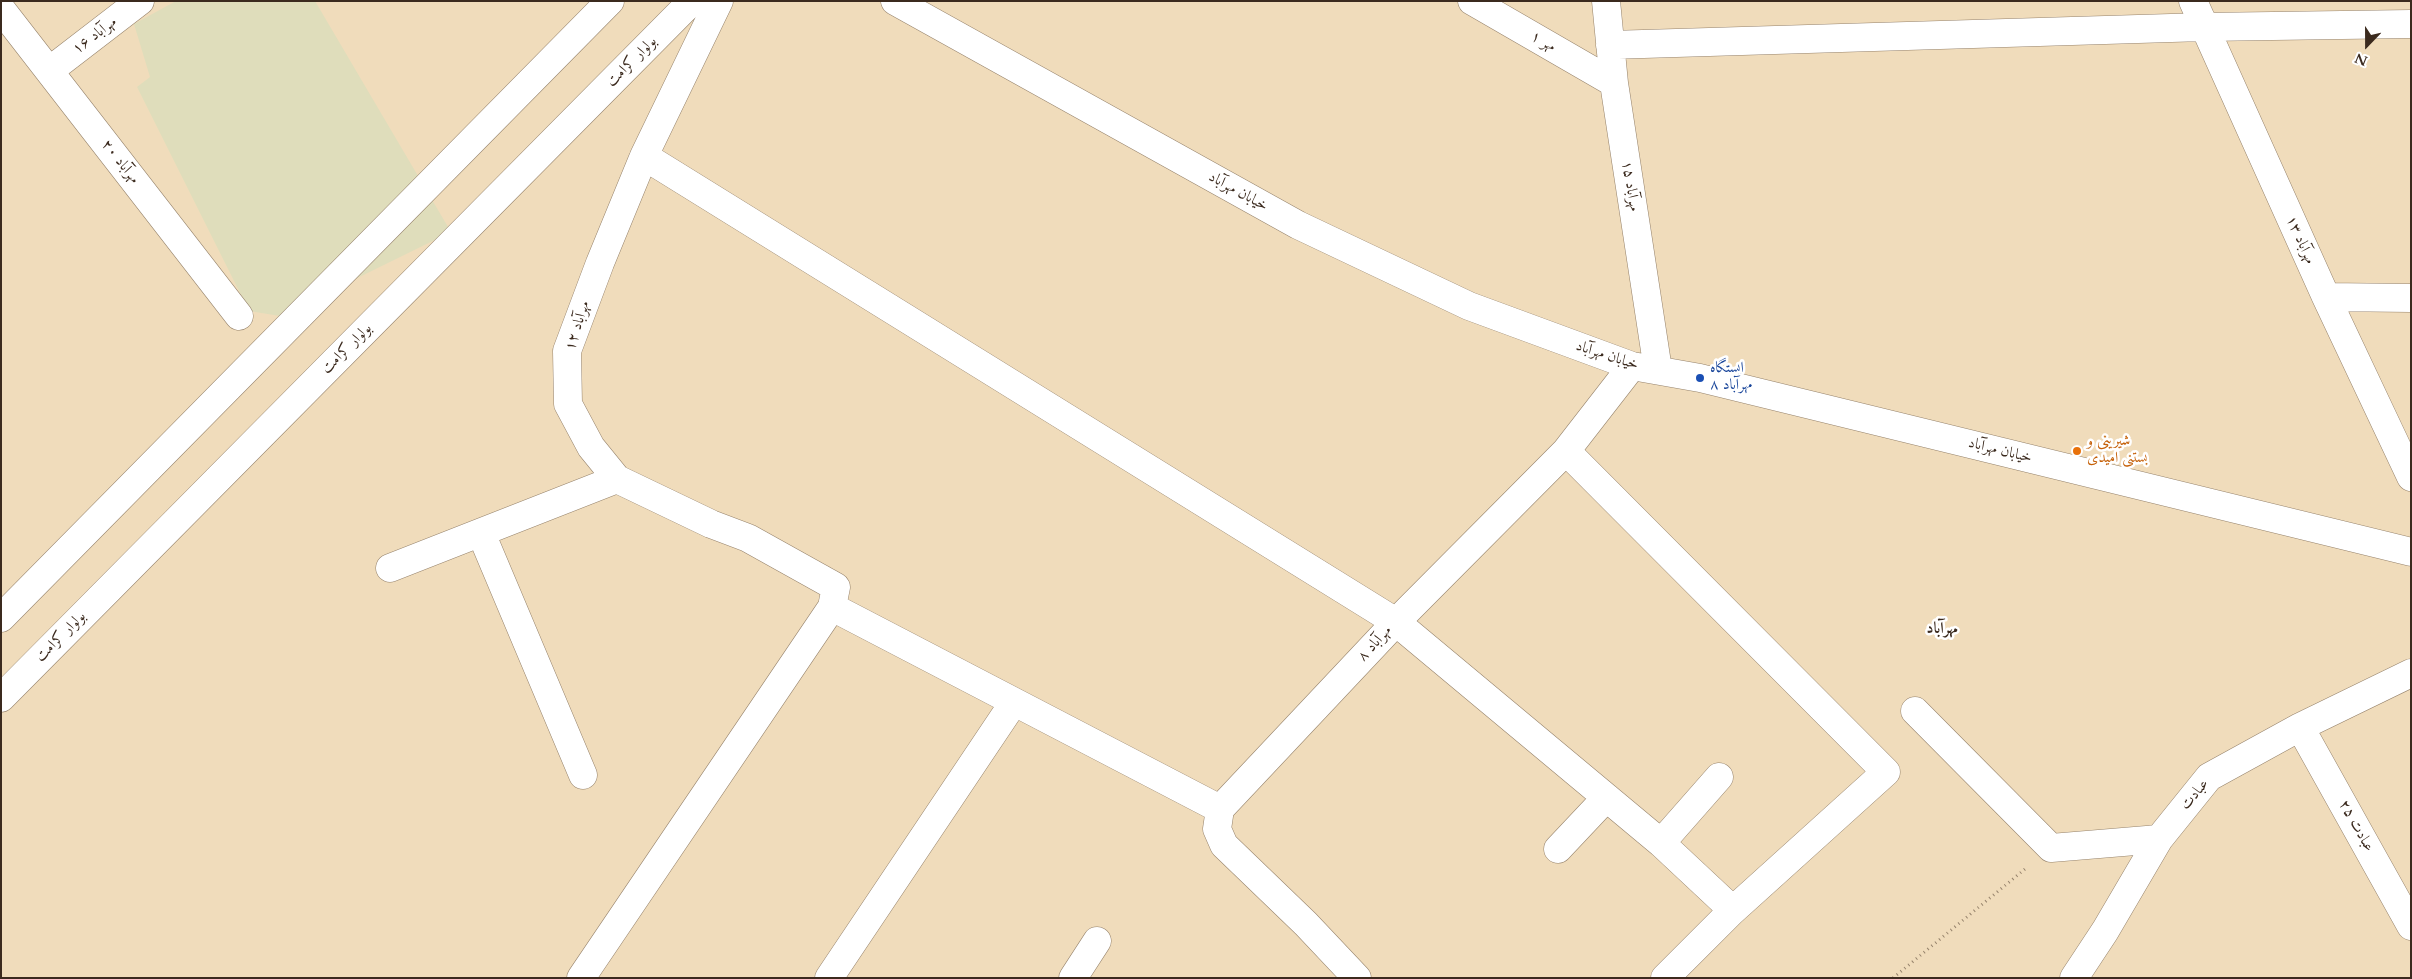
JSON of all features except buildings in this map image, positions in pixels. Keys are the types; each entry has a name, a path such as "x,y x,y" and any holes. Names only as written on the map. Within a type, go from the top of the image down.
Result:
{"street":[{"name":"مهرآباد ۱۶","path":"49,71 140,1"},
{"path":"1,618 610,1"},
{"name":"بولوار کرامت","path":"1,698 692,1"},
{"name":"مهرآباد ۱۲","path":"719,1 644,156 567,350 568,404 591,447 617,479 711,524 748,538 834,597 1014,702 1220,809"},
{"name":"خیابان مهرآباد","path":"895,1 1298,225 1468,306 1645,368 1700,378 2411,552"},
{"name":"مهر ۱","path":"1472,1 1614,84"},
{"name":"مهرآباد ۱۵","path":"1606,1 1645,368"},
{"name":"مهرآباد ۱۳","path":"2193,1 2326,297 2411,476"},
{"name":"مهرآباد ۲۰","path":"1,9 239,316"},
{"path":"1610,45 2204,27 2411,24"},
{"path":"644,156 1396,622 1661,843 1723,901 1731,912"},
{"path":"2326,297 2411,298"},
{"name":"مهرآباد ۸","path":"1220,809 1396,622 1566,451 1645,368"},
{"path":"1566,451 1886,772 1731,912 1666,978"},
{"path":"390,568 617,479"},
{"path":"481,533 582,775"},
{"path":"581,978 834,597"},
{"name":"عبادت","path":"2078,976 2159,839 2209,777 2300,726 2411,673"},
{"path":"829,978 1014,702"},
{"path":"1916,711 2051,848 2159,839"},
{"name":"عبادت ۲۵","path":"2300,726 2411,926"},
{"path":"1661,843 1719,777"},
{"path":"1558,849 1606,798"},
{"path":"1220,809 1216,829 1224,845 1306,924 1357,978"},
{"path":"1073,978 1097,941"}],"path":[{"path":"1893,978 2051,848"}],"shaded area":[{"path":"176,1 315,1 451,232 280,316 249,311 137,87 150,77 134,24"}],"place":[{"name":"ایستگاه مهرآباد ۸","path":"1700,378"},
{"name":"شیرینی و بستنی امیدی","path":"2077,451"}],"district":[{"name":"مهرآباد","path":"1942,629"}]}
